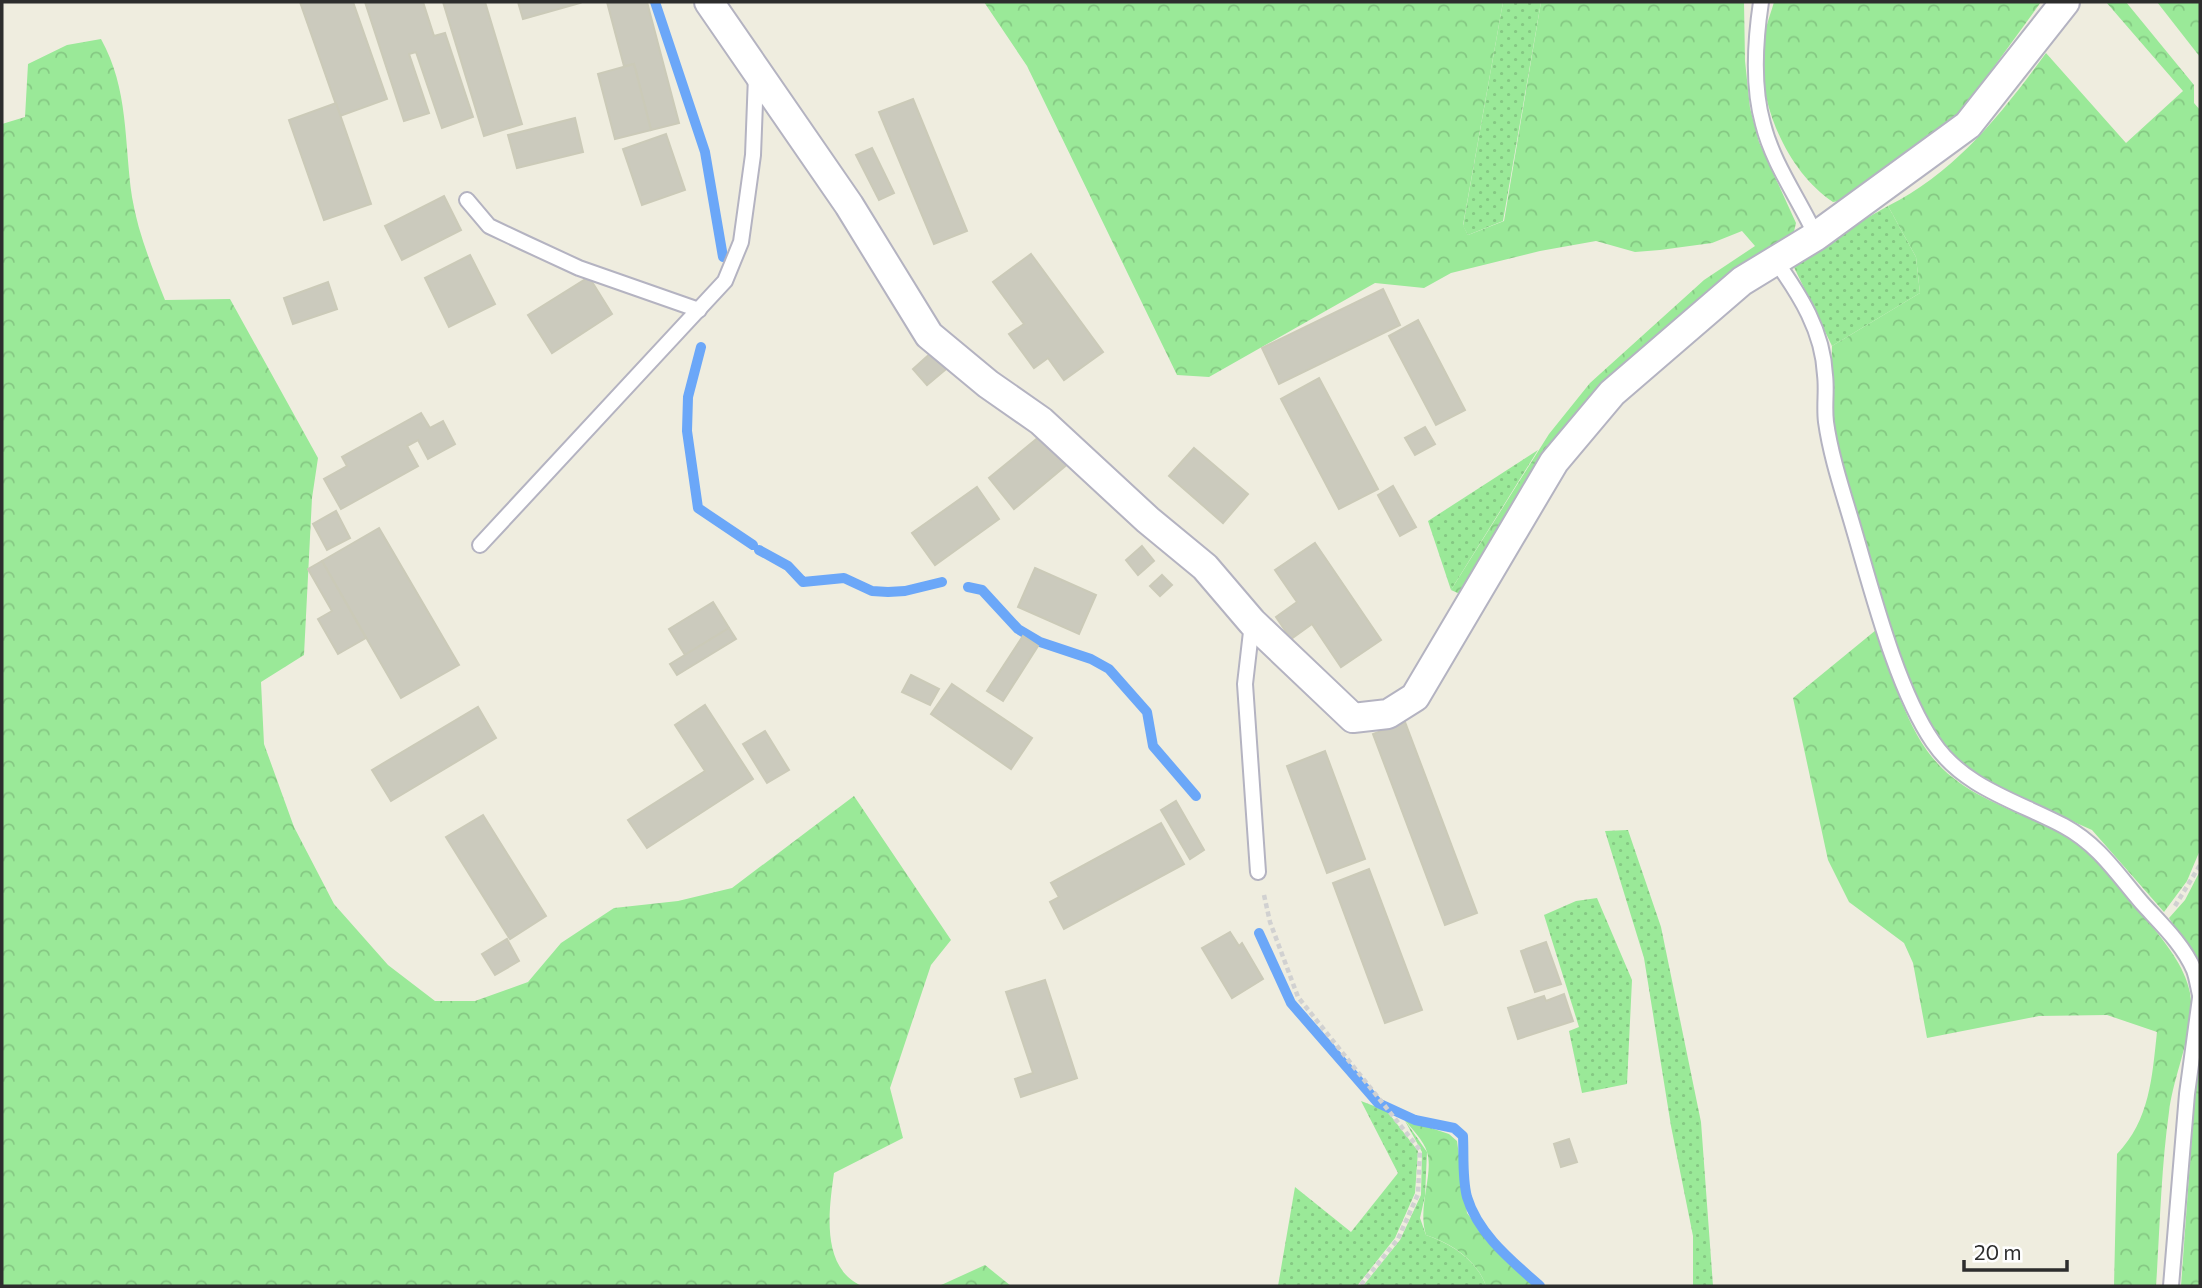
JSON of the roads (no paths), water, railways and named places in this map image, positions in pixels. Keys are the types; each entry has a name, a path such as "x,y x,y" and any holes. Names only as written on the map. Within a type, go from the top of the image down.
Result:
{"street":[{"path":"709,2 849,205 929,335 988,384 1041,421 1148,520 1205,567 1252,622 1353,718 1388,714 1415,697 1554,462 1612,393 1742,281 1816,236 1968,125 2065,2"}],"lane":[{"path":"1761,2 1756,67 1762,124 1781,169 1816,236"},
{"path":"480,545 725,281 741,242 753,155 756,71"},
{"path":"467,200 489,226 513,238 579,268 699,310"},
{"path":"1775,260 1795,289 1817,330 1825,372 1826,422 1844,496 1895,658 1913,706 1932,741 1954,769 1980,787 2066,827 2094,846 2161,922 2194,970 2200,997 2187,1094 2171,1286"},
{"path":"1252,622 1245,684 1258,873"}],"waterway":[{"path":"655,2 705,152 723,257"},
{"path":"701,347 688,397 687,431 698,508 753,545"},
{"path":"759,550 788,566 803,582 844,578 872,591 888,592 905,591 942,582"},
{"path":"968,587 982,590 1018,629 1040,642 1091,659 1109,669 1147,712 1153,746 1196,796"},
{"path":"1259,933 1291,1003 1378,1103 1415,1120 1454,1128 1463,1136 1464,1182 1472,1210 1497,1246 1540,1286"}]}
